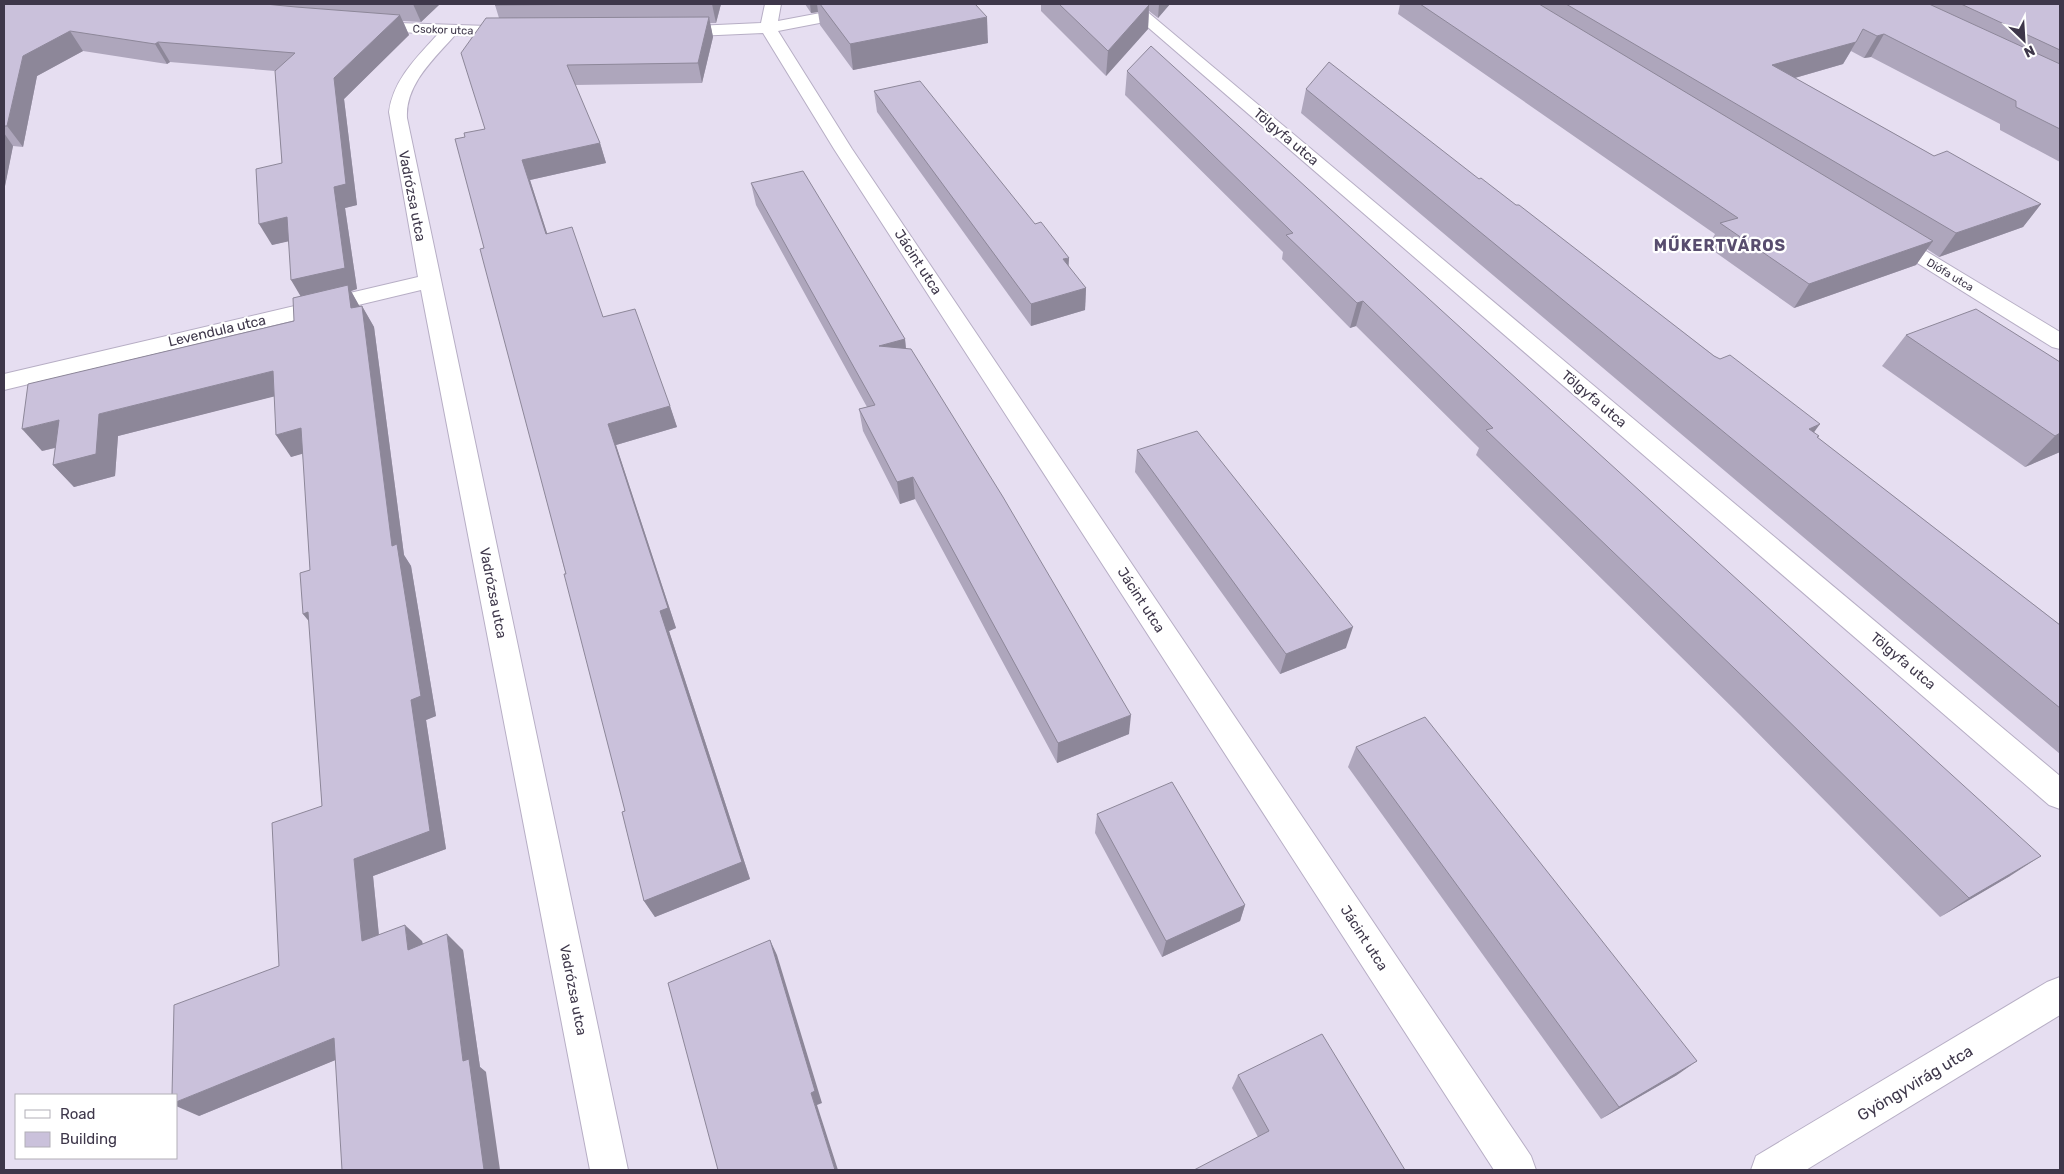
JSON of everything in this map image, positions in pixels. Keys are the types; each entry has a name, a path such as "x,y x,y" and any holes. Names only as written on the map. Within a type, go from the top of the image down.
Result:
{"street":[{"path":"654,32 771,16 892,4"},
{"name":"Tölgyfa utca","path":"1129,4 2060,795"},
{"name":"Jácint utca","path":"771,16 843,149 1517,1170"},
{"name":"Csokor utca","path":"348,25 450,31 527,32"},
{"name":"Vadrózsa utca","path":"450,31 412,74 403,90 398,110 400,133 609,1170"},
{"name":"Diófa utca","path":"1873,228 2060,342"},
{"name":"Levendula utca","path":"4,382 429,281"},
{"name":"Gyöngyvirág utca","path":"1770,1170 2060,995"}],"shaded area":[{"path":"4,4 2060,4 2060,1170 4,1170"}],"building":[{"path":"4,4 265,4 400,15 334,78 346,184 334,187 345,268 291,280 287,217 259,224 256,169 282,163 275,71 295,53 158,42 155,44 70,31 23,56 7,126 4,126"},
{"path":"495,4 626,4 495,5"},
{"path":"820,4 975,4 987,17 850,44"},
{"path":"1059,4 1148,4 1149,5 1108,51"},
{"path":"1420,4 1539,4 1933,241 1809,284 1720,223 1738,218"},
{"path":"1566,4 1929,4 2060,64 2060,129 2016,107 2016,101 1884,34 1877,36 1863,29 1856,42 1772,65 1934,156 1947,151 2041,204 1956,233"},
{"path":"1961,4 2060,4 2060,50"},
{"path":"709,17 698,63 567,65 600,143 522,160 546,234 572,227 603,317 635,309 670,406 608,424 668,608 660,611 742,862 644,901 622,812 625,811 564,574 566,574 480,249 484,248 455,139 465,137 464,133 485,129 461,53 486,18"},
{"path":"1151,46 2041,856 1969,898 1760,693 1486,430 1493,428 1363,301 1357,303 1286,235 1293,233 1127,71"},
{"path":"1329,62 1479,179 1481,178 1516,205 1519,205 1714,356 1720,359 1730,355 1820,424 1809,429 2060,625 2060,708 1306,89"},
{"path":"920,81 1035,224 1041,222 1069,258 1063,259 1086,288 1031,304 874,91"},
{"path":"803,171 905,339 879,346 911,349 1003,497 1131,715 1058,743 913,477 897,482 859,409 875,405 751,183"},
{"path":"348,285 351,308 362,306 392,546 397,544 421,696 411,700 430,831 354,859 362,941 405,925 408,950 447,934 463,1061 469,1059 484,1170 342,1170 334,1038 178,1101 178,1094 172,1094 174,1005 279,966 272,823 322,806 308,612 303,614 300,573 310,570 301,428 276,435 273,371 99,414 96,454 53,465 59,420 22,429 28,384 294,321 293,298"},
{"path":"1976,309 2060,362 2060,433 2055,436 1906,335"},
{"path":"1197,431 1353,627 1286,654 1137,450"},
{"path":"1425,717 1697,1061 1619,1107 1356,747"},
{"path":"1172,782 1245,905 1166,941 1097,814"},
{"path":"770,940 815,1091 811,1093 835,1170 718,1170 668,983"},
{"path":"1322,1034 1405,1170 1194,1170 1269,1131 1238,1075"}],"district":[{"name":"MŰKERTVÁROS","path":"1720,245"}]}
